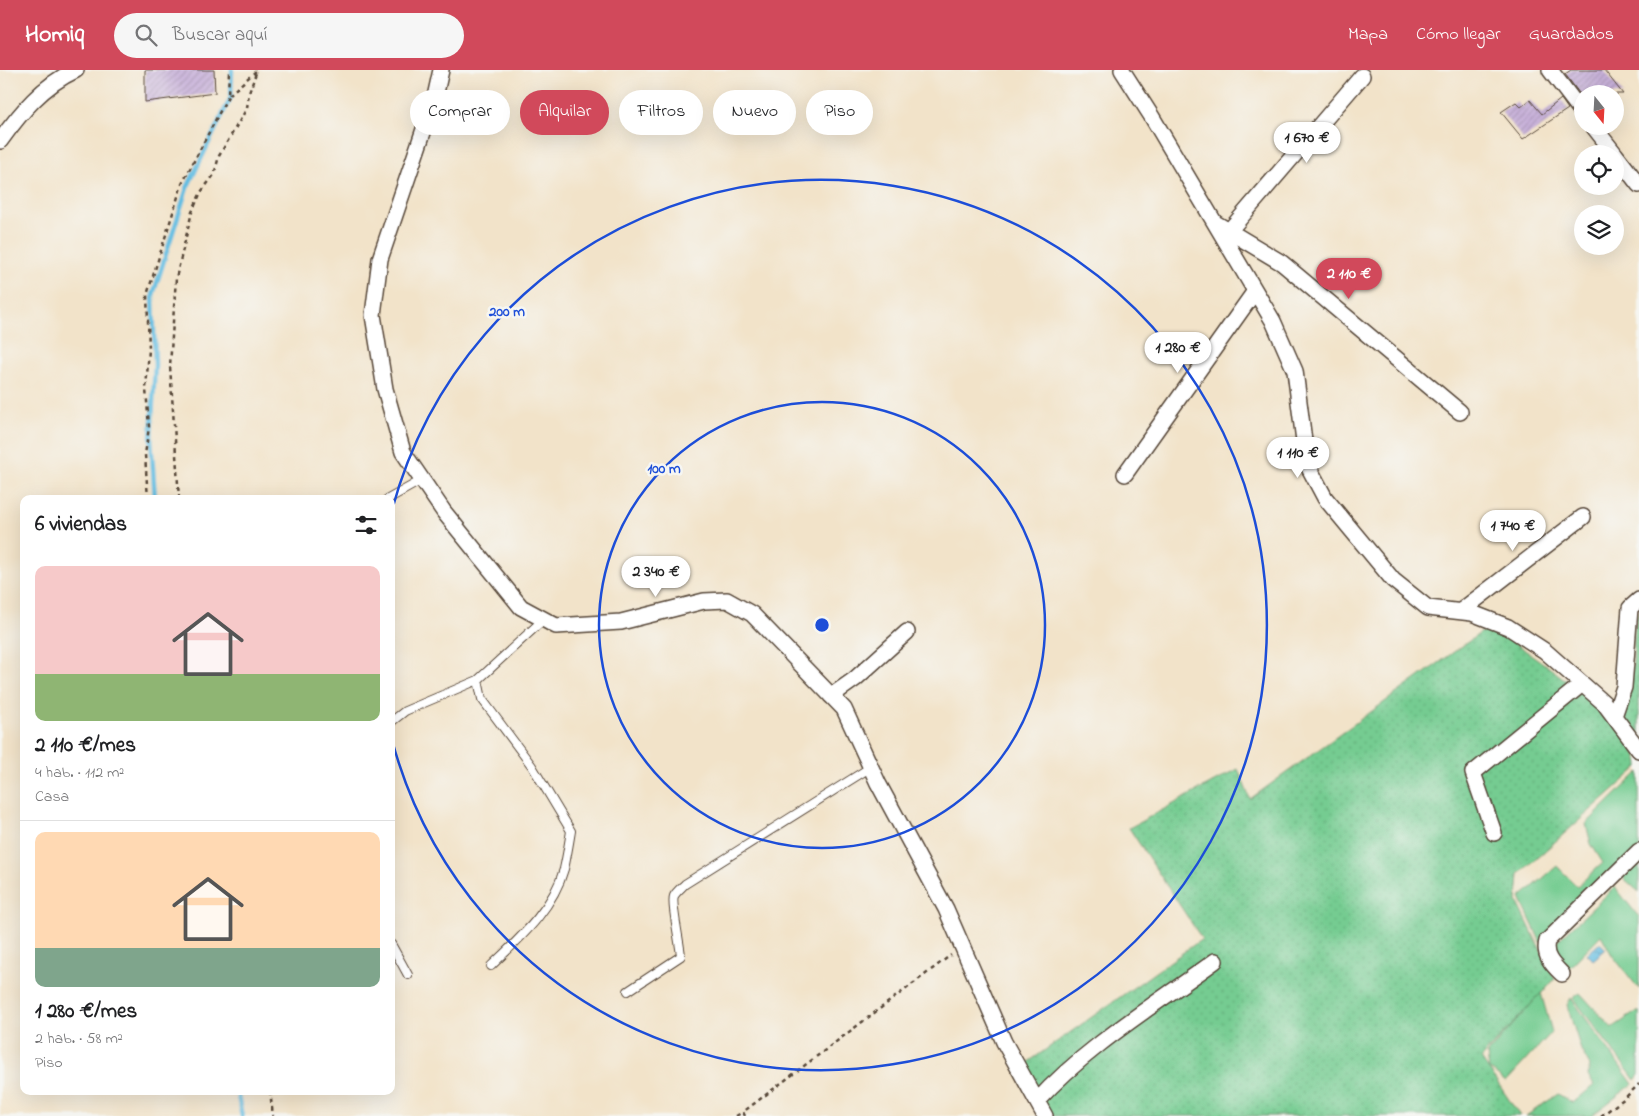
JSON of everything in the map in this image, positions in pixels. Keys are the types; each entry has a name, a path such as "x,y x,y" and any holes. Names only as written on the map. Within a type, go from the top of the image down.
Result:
{"street":[{"path":"0,140 16,118 39,93 62,76 76,70"},
{"path":"441,70 434,97 380,260 373,316 385,389 403,452 444,512 521,607 556,626 621,622 704,601 727,600 752,614 844,709 870,766 946,909 1004,1042 1045,1116"},
{"path":"1122,70 1273,321 1295,371 1308,464 1324,498 1393,580 1428,608 1472,612 1508,627 1545,651 1604,703 1639,750"},
{"path":"1550,70 1574,102"},
{"path":"1229,231 1362,76"},
{"path":"1624,166 1639,185"},
{"path":"1215,222 1282,263 1460,412"},
{"path":"1125,474 1255,291"},
{"path":"1461,611 1583,516"},
{"path":"1614,716 1624,687 1630,608 1639,600"},
{"path":"831,696 856,679 907,632"},
{"path":"1494,833 1473,773 1582,684"},
{"path":"1562,974 1550,962 1545,949 1547,941 1616,881 1639,851"},
{"path":"1037,1101 1054,1082 1105,1041 1215,961"}],"lane":[{"path":"395,495 422,480"},
{"path":"395,719 405,711 478,680 544,619"},
{"path":"478,680 482,699 532,766 571,831 564,870 549,902 531,927 491,966"},
{"path":"628,991 681,956 680,936 673,909 674,897 684,884 870,766"},
{"path":"395,951 408,975"}],"path":[{"path":"228,96 229,70"},
{"path":"148,495 145,455 149,427 146,388 149,350 148,295 182,184 228,96 257,70 249,93 247,108 219,156 214,175 201,192 192,212 176,278 170,366 179,495"},
{"path":"736,1116 962,946"},
{"path":"1601,1116 1625,1098 1639,1084"},
{"path":"270,1095 273,1116"},
{"path":"743,1112 745,1116"}],"green space":[{"path":"1639,609 1639,745 1620,725 1631,676 1635,628"},
{"path":"1490,626 1553,670 1601,710 1621,730 1634,749 1639,767 1519,874 1517,901 1555,979 1481,1058 1520,1116 1050,1116 1024,1065 1202,939 1129,828 1238,769 1250,799"},
{"path":"1639,772 1639,850 1541,943 1520,898 1557,866 1577,886 1603,863 1591,844 1586,824"},
{"path":"1639,861 1639,892 1620,875"},
{"path":"1615,887 1639,917 1639,989 1612,955 1601,935 1567,970 1553,956 1553,945"},
{"path":"1541,993 1552,1032 1506,1082 1489,1069 1487,1054"},
{"path":"1580,993 1612,1028 1639,1010 1639,1075 1635,1080 1573,998"},
{"path":"1571,998 1633,1084 1591,1116 1526,1116 1558,1094 1573,1103 1594,1085 1588,1076 1590,1066 1581,1050 1567,1005"}],"water":[{"path":"1600,943 1606,949 1593,960 1587,954"}],"building":[{"path":"145,70 214,70 215,93 145,102"},
{"path":"1571,70 1604,70 1616,85 1574,86 1565,74"},
{"path":"1561,99 1568,109 1523,139 1501,112 1516,102 1521,107 1530,100 1542,114"}],"waterway":[{"path":"155,495 151,438 155,365 153,295 187,188 231,97 232,70"},
{"path":"238,1095 242,1116"}]}
